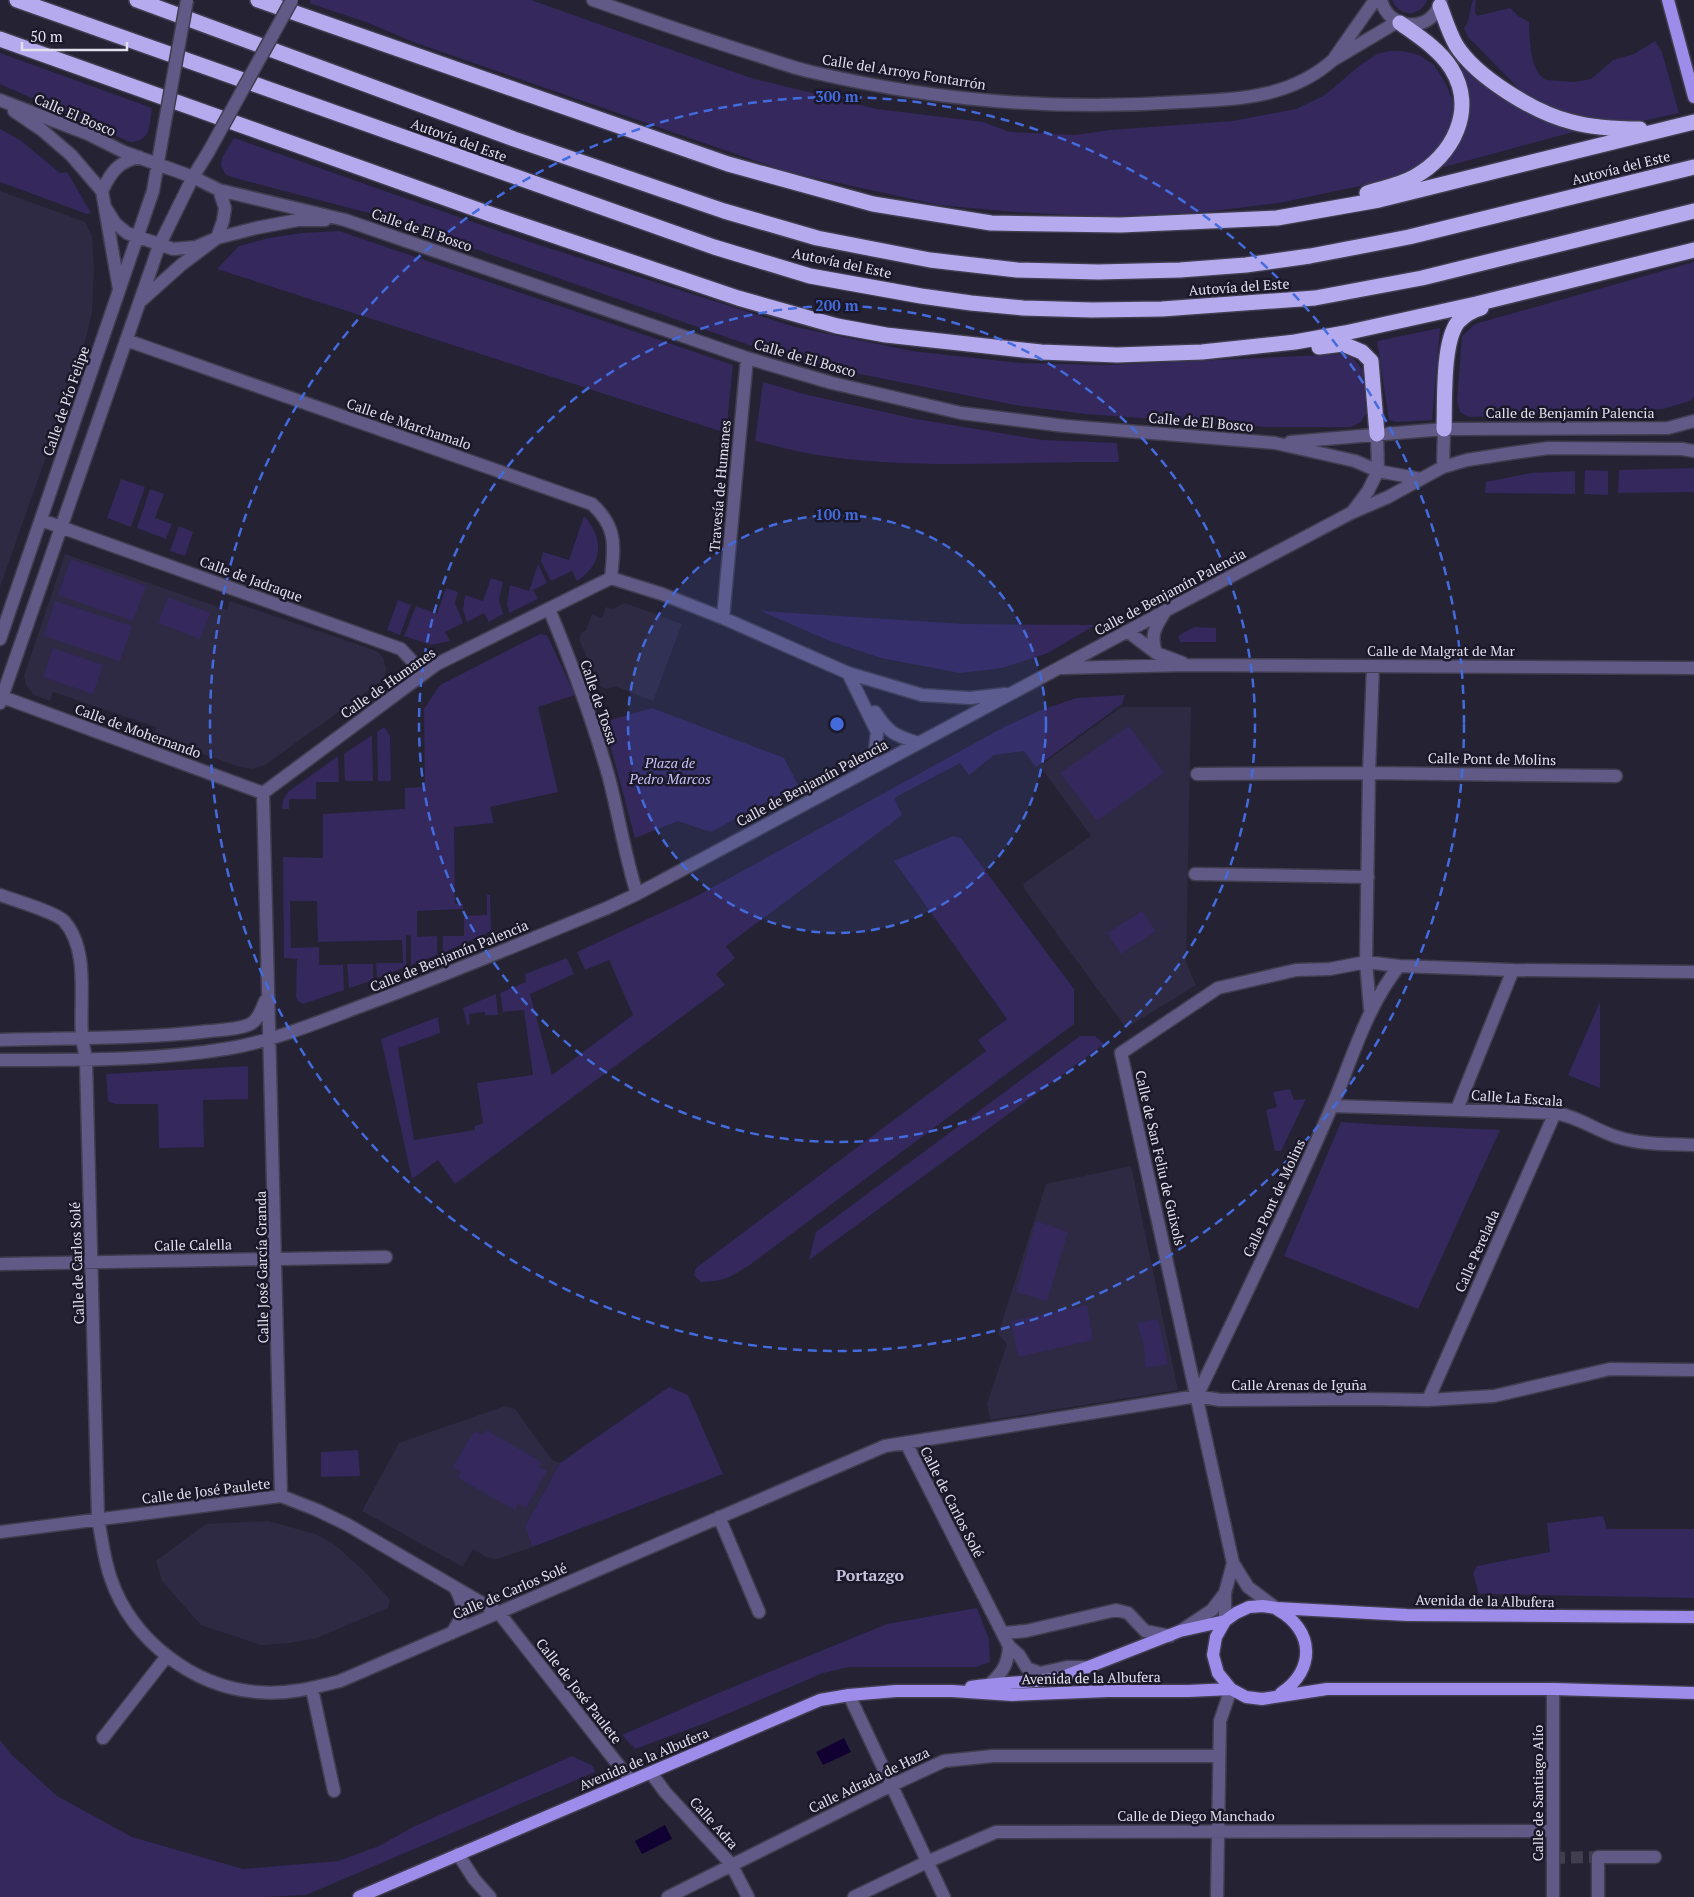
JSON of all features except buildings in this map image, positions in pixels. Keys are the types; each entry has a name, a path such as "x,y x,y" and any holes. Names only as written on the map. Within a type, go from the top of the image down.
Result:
{"highway":[{"name":"Autovía del Este","path":"16,0 714,247 810,276 972,303 1022,308 1162,309 1315,298 1422,278 1694,210"},
{"name":"Autovía del Este","path":"137,0 514,139 724,211 817,238 930,260 1017,270 1098,272 1180,270 1246,265 1310,256 1409,237 1694,166"},
{"path":"258,0 728,164 873,204 991,223 1121,226 1277,218 1379,200 1694,122"},
{"path":"1440,3 1456,44 1468,60 1494,84 1535,107 1571,122 1615,129 1661,130"},
{"path":"1277,218 1413,178 1434,164 1447,150 1459,128 1462,113 1462,98 1459,86 1451,68 1435,50 1399,22"},
{"path":"0,39 487,213 738,298 837,326 886,335 1041,352 1117,355 1294,350 1343,344 1362,352 1371,361 1377,434"},
{"path":"1202,352 1295,342 1345,333 1593,276 1694,250"},
{"path":"1444,429 1448,346 1458,323 1474,310 1593,276"}],"main road":[{"path":"1668,0 1694,97"},
{"name":"Avenida de la Albufera","path":"952,1691 990,1684 1060,1678 1175,1634 1225,1621 1236,1612 1249,1607 1263,1606 1423,1616 1694,1617"},
{"path":"1276,1608 1290,1616 1300,1628 1306,1643 1306,1658 1302,1674 1292,1686 1279,1695"},
{"path":"1225,1621 1216,1637 1213,1655 1218,1672 1231,1689"},
{"name":"Avenida de la Albufera","path":"359,1897 820,1700 849,1695 896,1691 952,1691 1012,1695 1231,1689 1246,1697 1262,1699 1327,1689 1553,1689 1694,1693"}],"street":[{"name":"Calle de Pío Felipe","path":"0,639 153,191 187,0"},
{"path":"1,699 159,246 193,177 292,0"},
{"name":"Calle del Arroyo Fontarrón","path":"593,0 678,30 810,72 936,96 977,101 1075,107 1126,106 1227,99 1274,93 1296,84 1399,22"},
{"name":"Calle del Arroyo Fontarrón","path":"1333,60 1375,0"},
{"path":"1381,0 1387,14 1399,22 1414,25 1424,22 1432,16 1440,3"},
{"name":"Calle El Bosco","path":"0,100 88,134 124,152 139,157"},
{"name":"Calle El Bosco","path":"0,100 42,130 71,155 102,190"},
{"path":"102,190 108,177 116,168 126,160 139,157 193,177 219,190 224,208 223,221 217,238 181,265 141,300"},
{"name":"Calle de Pío Felipe","path":"102,190 119,291"},
{"name":"Calle de El Bosco","path":"219,190 345,220 748,358 832,382 961,412 1065,426 1275,443 1355,461 1378,471"},
{"name":"Calle de Pío Felipe","path":"105,207 115,223 128,233 159,246 173,249 196,247 217,238"},
{"name":"Calle de El Bosco","path":"217,238 298,220 345,220"},
{"name":"Calle de Marchamalo","path":"126,340 592,504 603,514 610,527 613,543 611,578"},
{"name":"Travesía de Humanes","path":"723,618 748,358"},
{"name":"Calle de Benjamín Palencia","path":"1351,513 1368,491 1378,471 1377,434 1444,429 1668,428 1694,421"},
{"path":"1443,467 1444,429"},
{"name":"Calle de El Bosco","path":"1275,443 1377,434"},
{"name":"Calle de Benjamín Palencia","path":"0,1060 86,1060 232,1048 316,1023 417,986 637,894 1167,610 1443,467 1467,460 1549,448 1682,449 1694,451"},
{"path":"1378,471 1421,479"},
{"path":"41,520 61,528"},
{"name":"Calle de Jadraque","path":"61,528 401,649 423,673"},
{"path":"611,578 662,594 723,618 848,673 922,695 970,698 1012,693"},
{"name":"Calle de Humanes","path":"264,792 437,664 611,578"},
{"name":"Calle de Tossa","path":"549,609 586,702 608,775 627,861 637,894"},
{"path":"1156,653 1152,642 1155,628 1167,610"},
{"path":"1127,632 1156,653 1187,665"},
{"name":"Calle de Malgrat de Mar","path":"1059,668 1187,665 1694,668"},
{"name":"Calle Pont de Molins","path":"1370,1010 1366,962 1373,666"},
{"path":"848,673 885,728 898,737 918,743"},
{"path":"848,673 877,732 875,751 862,773"},
{"name":"Calle de Mohernando","path":"1,699 264,792"},
{"name":"Calle Pont de Molins","path":"1197,774 1369,773 1616,776"},
{"path":"264,792 269,1038"},
{"path":"1195,874 1368,877"},
{"name":"Calle de Carlos Solé","path":"0,895 45,911 63,920 74,938 81,974 82,1037 86,1060 98,1519 111,1579 123,1606 150,1641 167,1656 195,1674 224,1686 257,1692 291,1692 340,1681 885,1446 906,1443 1002,1633 1009,1646 1019,1655 1027,1668 1040,1673 1067,1667 1092,1666"},
{"name":"Calle de San Feliu de Guixols","path":"1276,1608 1248,1587 1233,1562 1121,1053 1218,988 1296,970 1330,969 1366,962 1399,966"},
{"path":"1399,966 1513,970 1694,972"},
{"name":"Calle Pont de Molins","path":"1197,1396 1332,1106 1370,1010 1385,984 1399,966"},
{"path":"1456,1109 1513,970"},
{"path":"251,1024 260,1015 268,994"},
{"path":"0,1040 150,1037 228,1029 251,1024 261,1027 269,1038"},
{"name":"Calle José García Granda","path":"269,1038 277,1258 281,1496"},
{"name":"Calle La Escala","path":"1332,1106 1554,1113 1582,1121 1616,1136 1645,1143 1694,1146"},
{"name":"Calle Perelada","path":"1428,1400 1554,1113"},
{"name":"Calle Calella","path":"0,1264 386,1257"},
{"name":"Calle Arenas de Iguña","path":"906,1443 1197,1396 1220,1400 1428,1400 1494,1396 1610,1369 1694,1370"},
{"name":"Calle de José Paulete","path":"0,1532 281,1496 317,1510 348,1525 499,1613 631,1781"},
{"path":"719,1517 759,1612"},
{"name":"Calle de San Feliu de Guixols","path":"1225,1621 1225,1593 1233,1562"},
{"path":"452,1633 460,1621 463,1607 462,1599 453,1586"},
{"name":"Calle de San Feliu de Guixols","path":"1175,1634 1212,1610 1225,1593"},
{"path":"1002,1633 1026,1631 1116,1610 1128,1613 1145,1631 1175,1634"},
{"path":"990,1684 1002,1672 1008,1657 1009,1646"},
{"path":"103,1738 167,1656"},
{"path":"312,1688 334,1791"},
{"path":"1216,1897 1220,1721 1231,1689"},
{"name":"Calle de Santiago Alío","path":"1553,1689 1553,1897"},
{"path":"849,1695 944,1897"},
{"name":"Calle Adrada de Haza","path":"668,1897 731,1864 944,1760 993,1756 1219,1756"},
{"name":"Calle Adra","path":"651,1773 665,1792 731,1864 748,1897"},
{"name":"Calle de Diego Manchado","path":"854,1897 996,1832 1553,1831"},
{"path":"458,1854 474,1879 490,1897"},
{"path":"1598,1897 1598,1857 1655,1856"}],"shaded area":[{"path":"0,191 85,222 92,236 94,268 92,312 82,355 0,587"},
{"path":"65,554 227,610 230,601 371,649 379,653 383,658 386,668 385,675 380,682 265,765 252,769 240,767 153,737 156,727 53,692 50,701 34,695 26,685 24,676"},
{"path":"625,603 682,624 653,701 614,686 608,689 601,687 579,640 581,633 586,630 592,614 602,618 606,607 613,609"},
{"path":"1121,707 1191,707 1186,963 1196,985 1126,1028 1025,890 1023,884 1091,836 1040,766"},
{"path":"1131,1166 1178,1390 990,1420 987,1404 1007,1344 998,1334 1046,1184"},
{"path":"505,1406 515,1409 552,1460 560,1463 525,1526 532,1547 494,1559 486,1557 473,1549 463,1567 362,1511 399,1443"},
{"path":"268,1521 315,1534 334,1544 363,1570 390,1600 388,1608 314,1639 289,1643 261,1645 201,1625 162,1581 156,1561 206,1524"},
{"path":"844,1738 851,1752 823,1765 816,1752"},
{"path":"665,1825 672,1839 642,1854 635,1841"}],"green space":[{"path":"311,0 531,0 751,78 877,109 983,122 1010,132 1075,135 1110,130 1233,121 1296,109 1325,95 1359,66 1377,54 1389,51 1403,51 1419,55 1434,65 1446,84 1457,111 1445,144 1412,175 1279,203 1205,212 1105,217 1015,212 939,205 788,172 416,43 366,22 309,3"},
{"path":"1392,0 1427,0 1420,10 1410,13 1399,10"},
{"path":"1473,0 1476,0 1475,12 1477,16 1510,8 1518,16 1529,22 1533,62 1540,75 1546,80 1575,82 1591,79 1613,60 1634,54 1655,41 1662,52 1679,113 1628,124 1598,121 1573,115 1526,96 1468,37 1464,28 1468,22"},
{"path":"0,53 152,108 150,126 146,135 142,139 130,142 0,84"},
{"path":"1464,66 1502,98 1530,114 1577,131 1444,167 1437,167 1457,144 1458,70"},
{"path":"0,129 20,140 60,173 67,172 91,213 87,214 0,182"},
{"path":"234,138 530,242 795,327 912,351 1021,363 1110,365 1346,354 1354,359 1363,370 1366,414 1361,422 1351,427 1267,427 1086,414 1015,405 850,372 749,345 384,217 226,175 221,166 222,158"},
{"path":"339,231 733,365 726,433 217,269 239,246 269,238 302,233"},
{"path":"1694,262 1694,397 1690,401 1663,409 1469,417 1460,412 1457,401 1462,336 1475,324"},
{"path":"1440,328 1432,420 1397,422 1389,420 1377,341"},
{"path":"763,382 808,395 916,419 1042,440 1117,443 1119,462 926,464 849,459 797,451 755,441"},
{"path":"1694,468 1694,492 1618,493 1619,470"},
{"path":"1585,470 1608,471 1608,495 1584,494"},
{"path":"1575,471 1575,494 1485,493 1486,482 1531,473"},
{"path":"121,479 145,487 131,527 107,518"},
{"path":"150,489 164,494 155,518 172,524 166,539 137,528"},
{"path":"584,516 591,524 598,541 598,550 592,566 577,581 572,571 551,581 541,561 543,552 569,560"},
{"path":"179,526 193,532 185,556 170,551"},
{"path":"71,559 146,586 133,621 58,595"},
{"path":"538,564 547,583 533,590 538,599 509,613 507,604 510,585 529,591"},
{"path":"491,578 503,582 499,600 503,614 489,622 484,613 467,622 463,610 465,595 483,601"},
{"path":"446,588 458,592 455,603 463,623 445,632 450,641 431,645 404,636 416,606 437,614"},
{"path":"168,597 210,613 200,639 158,623"},
{"path":"398,600 411,605 400,635 387,630"},
{"path":"55,601 132,626 120,661 44,636"},
{"path":"761,611 962,624 1095,625 1048,653 1002,668 960,673 881,658 830,641"},
{"path":"1194,627 1216,628 1216,642 1180,642 1178,636"},
{"path":"540,634 547,635 575,695 538,707 558,792 490,807 494,823 454,827 455,904 463,904 463,909 417,911 417,937 437,936 437,955 411,965 411,936 406,935 406,967 377,978 376,963 403,963 402,940 318,942 317,901 290,901 291,948 319,947 319,965 343,965 344,990 303,1004 298,1001 296,997 297,959 284,958 283,857 323,858 323,814 405,809 405,788 425,787 424,709 440,685"},
{"path":"53,648 103,665 93,694 43,677"},
{"path":"1125,695 1122,704 1036,767 1024,751 994,755 969,775 960,763 894,798 902,815 726,946 735,958 716,974 725,985 455,1184 438,1160 412,1179 381,1039 438,1017 440,1033 398,1048 414,1140 475,1130 475,1126 483,1123 477,1083 533,1075 524,1010 503,1012 500,993 526,982 525,974 567,958 574,974 530,994 552,1075 633,1015 609,960 585,970 577,952 697,896 1006,726 1044,709 1077,698"},
{"name":"Plaza de Pedro Marcos","path":"652,708 784,758 798,785 711,832 678,821 635,838 604,722"},
{"path":"1129,726 1164,773 1097,821 1060,773"},
{"path":"384,727 390,735 391,781 378,781 377,732"},
{"path":"372,735 373,781 345,781 344,754"},
{"path":"338,756 339,782 316,782 316,799 289,799 289,809 282,809 283,800 288,792"},
{"path":"953,836 961,838 1074,989 1074,1024 751,1264 728,1278 701,1282 694,1275 696,1268 986,1051 978,1040 1007,1019 894,861"},
{"path":"487,895 490,895 491,931 443,953 443,936 464,936 464,916 487,915"},
{"path":"1142,911 1156,931 1121,954 1107,933"},
{"path":"347,964 373,964 373,980 349,988"},
{"path":"496,994 498,1015 485,1015 485,1012 469,1014 470,1024 467,1025 463,1008"},
{"path":"1600,1002 1600,1088 1568,1075"},
{"path":"1080,1036 1095,1036 1104,1044 809,1260 816,1232"},
{"path":"248,1066 248,1099 203,1100 204,1147 159,1148 158,1104 115,1104 108,1101 106,1074"},
{"path":"1290,1089 1294,1100 1306,1099 1281,1151 1275,1151 1266,1110 1277,1107 1273,1092"},
{"path":"1341,1122 1500,1130 1418,1309 1284,1256"},
{"path":"1036,1221 1068,1232 1047,1301 1016,1292"},
{"path":"1087,1305 1093,1340 1018,1357 1011,1321"},
{"path":"1158,1319 1168,1364 1146,1368 1143,1343 1137,1323"},
{"path":"669,1387 688,1395 723,1474 532,1547 525,1526 560,1463"},
{"path":"486,1430 542,1462 539,1467 547,1471 526,1508 518,1504 515,1510 458,1478 461,1472 453,1467 474,1431 482,1435"},
{"path":"358,1450 360,1476 321,1477 321,1452"},
{"path":"1603,1516 1607,1529 1694,1529 1694,1598 1479,1594 1473,1574 1477,1566 1550,1552 1547,1523"},
{"path":"977,1608 989,1639 990,1662 976,1667 849,1667 823,1673 708,1722 635,1749 622,1735 723,1691 887,1624"},
{"path":"0,1740 12,1755 57,1796 132,1837 243,1869 338,1861 379,1846 415,1826 572,1756 593,1766 595,1772 306,1895 264,1897 0,1897"}],"tunnel":[{"path":"1553,1858 1598,1857"}],"district":[{"name":"Portazgo","path":"870,1575"}]}
